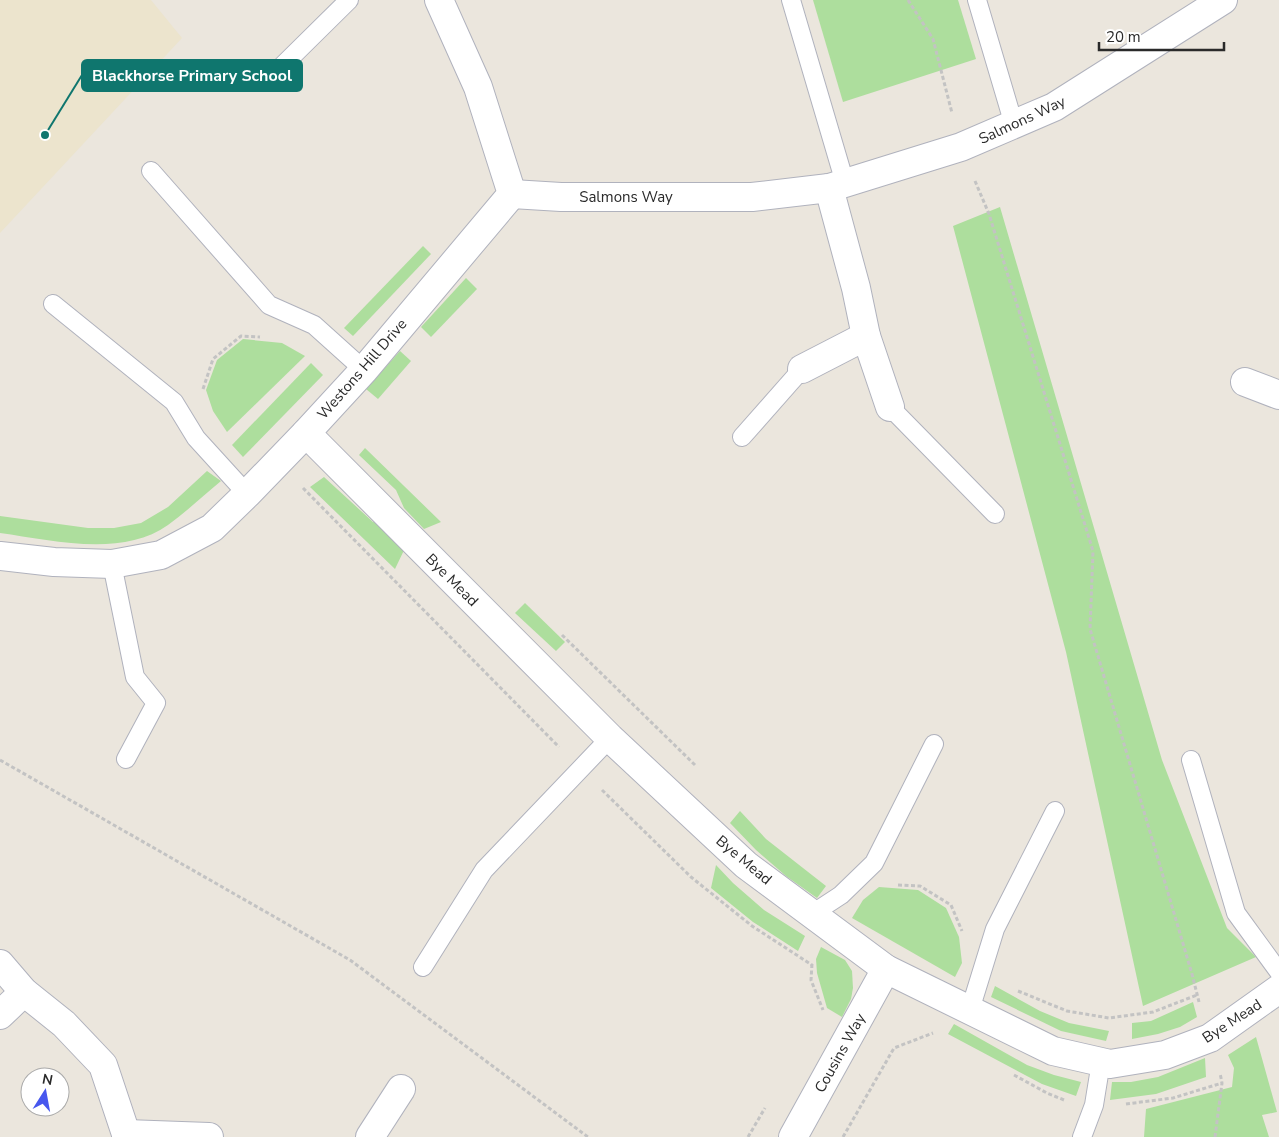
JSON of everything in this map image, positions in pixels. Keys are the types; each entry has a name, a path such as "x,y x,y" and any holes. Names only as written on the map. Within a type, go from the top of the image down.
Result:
{"street":[{"path":"439,0 478,87 512,194"},
{"name":"Salmons Way","path":"512,194 561,197 752,197 837,185 961,148 1054,108 1223,0"},
{"path":"837,185 866,336 890,407"},
{"name":"Westons Hill Drive","path":"0,556 54,562 112,564 161,555 212,528 306,433 364,370 512,194"},
{"path":"802,369 866,336"},
{"path":"1245,382 1279,396"},
{"name":"Bye Mead","path":"306,433 610,738 746,865 886,969 1053,1051 1110,1064 1165,1055 1210,1038 1279,989"},
{"path":"0,964 24,992 64,1024 103,1065 126,1135 210,1137"},
{"name":"Cousins Way","path":"793,1137 886,969"},
{"path":"0,1015 24,992"},
{"path":"370,1137 401,1089"}],"lane":[{"path":"272,75 349,0"},
{"path":"791,0 837,185"},
{"path":"977,0 1014,125"},
{"path":"151,171 269,305 314,325 364,370"},
{"path":"53,304 174,402 196,438 247,494"},
{"path":"742,437 802,369"},
{"path":"890,407 995,514"},
{"path":"112,564 135,677 156,702 126,759"},
{"path":"423,967 484,870 610,738"},
{"path":"812,914 841,895 874,863 934,744"},
{"path":"1191,760 1236,913 1279,972"},
{"path":"970,1010 995,929 1055,812"},
{"path":"1082,1137 1094,1105 1101,1062"}],"path":[{"path":"908,0 933,39 961,148 989,214 1093,550 1090,629 1222,1082 1215,1137"},
{"path":"0,760 220,888 350,960 588,1137"},
{"path":"981,975 1066,1010 1109,1018 1153,1012 1197,995"}],"shaded area":[{"path":"0,0 151,0 182,38 0,233"}],"green space":[{"path":"813,0 958,0 976,59 843,102"},
{"path":"1000,207 1162,760 1227,928 1256,957 1143,1006 1066,652 953,226"},
{"path":"423,246 431,254 353,336 344,328"},
{"path":"466,278 477,289 431,337 421,327"},
{"path":"243,339 282,343 305,356 227,432 213,411 206,390 217,360"},
{"path":"400,351 411,361 378,399 366,389"},
{"path":"311,363 323,375 243,457 232,445"},
{"path":"365,448 441,522 424,529 404,508 396,490 359,455"},
{"path":"207,471 221,481 168,525 150,535 130,541 86,544 0,533 0,516 88,528 114,528 141,523 168,507"},
{"path":"324,477 373,522 385,524 406,546 395,569 310,487"},
{"path":"525,603 565,642 556,651 515,613"},
{"path":"740,811 766,839 826,886 817,898 786,876 756,850 730,823"},
{"path":"716,865 733,883 764,910 805,936 798,951 753,922 711,888"},
{"path":"879,887 918,890 946,908 959,937 962,963 955,977 852,918 863,900"},
{"path":"821,947 845,960 852,971 853,988 851,999 842,1017 827,1008 817,973 816,959"},
{"path":"995,986 1040,1011 1069,1023 1109,1031 1106,1041 1061,1031 991,997"},
{"path":"1193,1002 1197,1017 1180,1027 1132,1039 1132,1023 1151,1021"},
{"path":"954,1024 1027,1065 1081,1082 1076,1096 1042,1084 948,1034"},
{"path":"1256,1037 1277,1112 1262,1115 1269,1137 1144,1137 1146,1109 1232,1087 1234,1068 1228,1055"},
{"path":"1205,1058 1206,1077 1156,1094 1110,1100 1112,1082 1131,1082 1158,1077"}],"place":[{"name":"Blackhorse Primary School","path":"45,135"}]}
